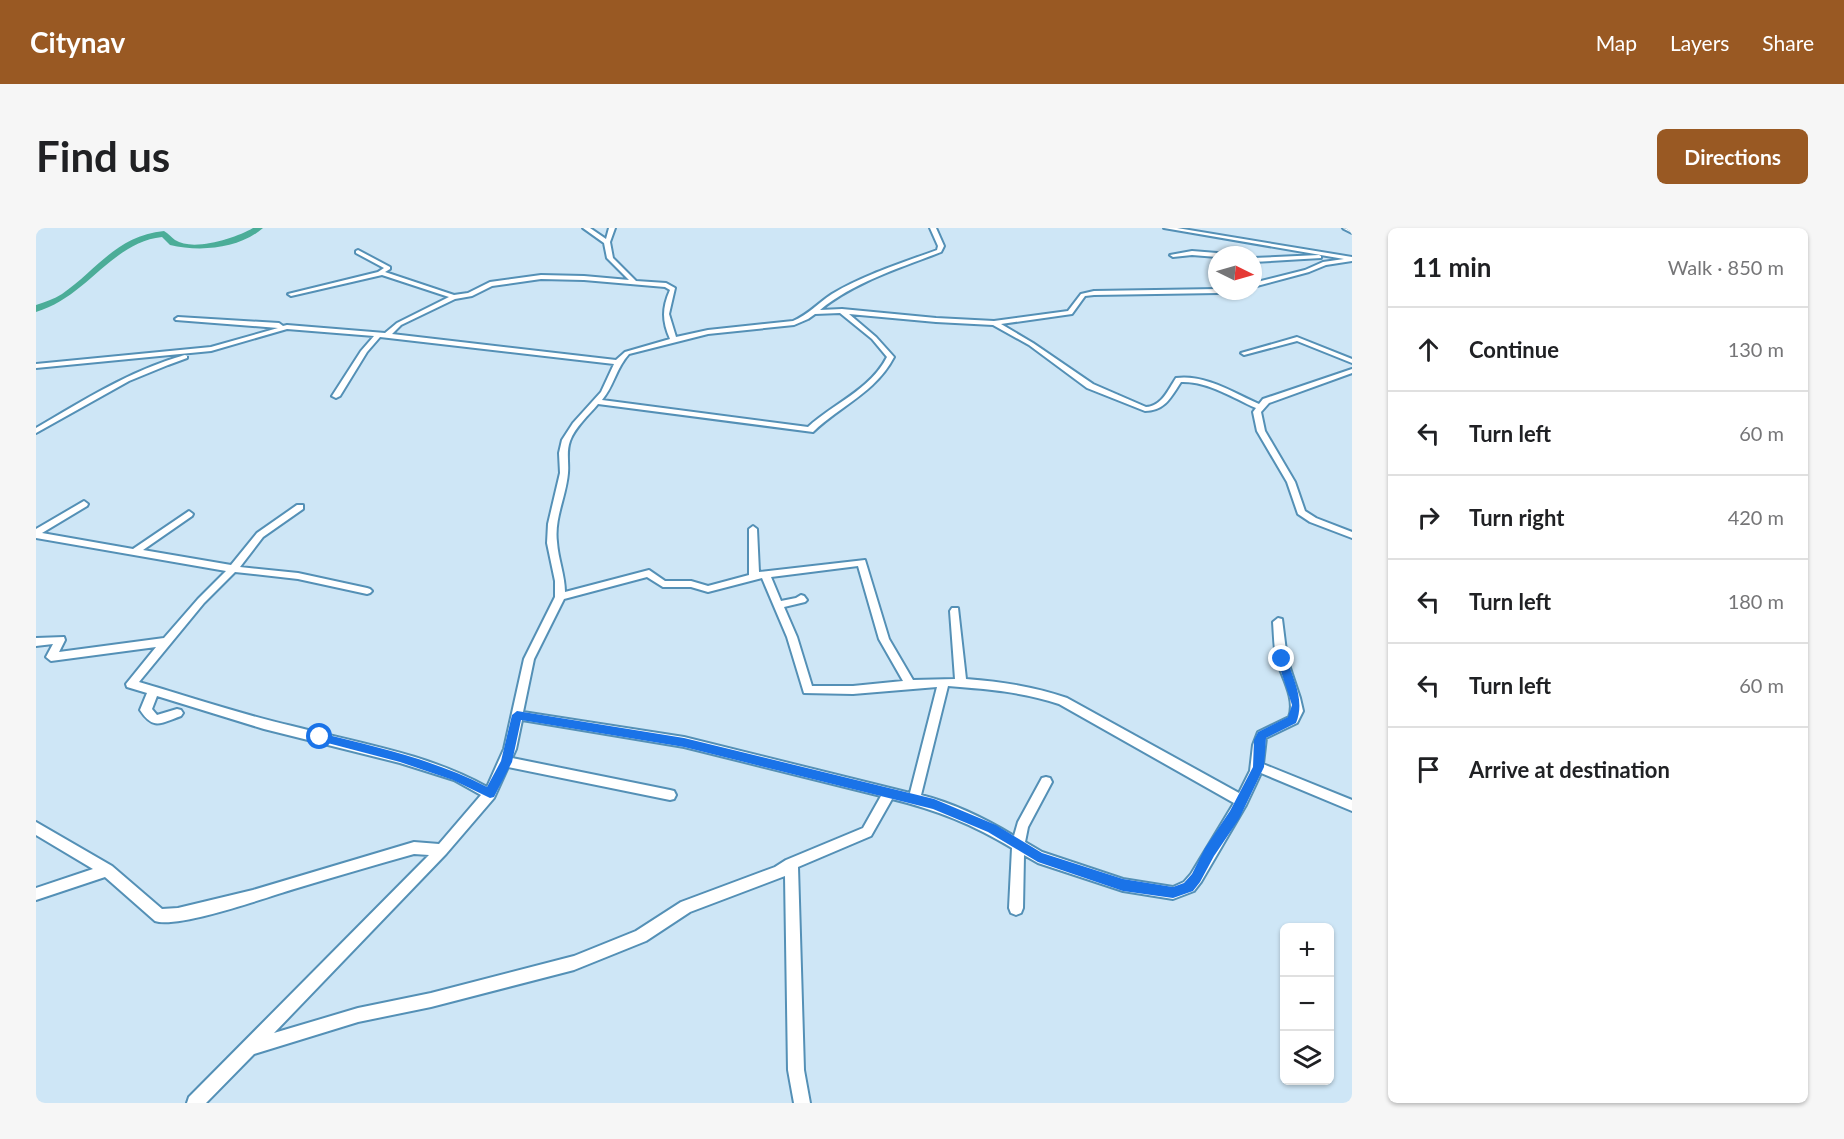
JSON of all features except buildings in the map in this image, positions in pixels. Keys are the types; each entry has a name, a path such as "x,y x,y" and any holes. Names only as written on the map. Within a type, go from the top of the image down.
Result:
{"street":[{"path":"586,228 607,242"},
{"path":"612,228 607,242 610,258 635,283"},
{"path":"195,1103 442,850 490,794 506,762 529,659 560,597 560,581 552,543 552,524 564,473 563,453 566,441 576,425 598,402 618,362 627,353 674,340 729,329 782,326 806,318 833,296 888,270 939,252 941,246 933,228"},
{"path":"1167,228 1340,256 1352,260"},
{"path":"1346,228 1352,231"},
{"path":"291,294 379,274 388,268 358,252"},
{"path":"1173,255 1208,254"},
{"path":"1262,260 1340,256"},
{"path":"1262,283 1307,271 1324,263 1352,260"},
{"path":"379,274 454,297"},
{"path":"336,396 364,351 382,335 454,297 470,295 490,284 542,277 584,278 672,287 665,305 666,323 674,340"},
{"path":"814,312 842,311 936,320 994,322 1070,313 1083,295 1094,293 1208,291"},
{"path":"598,402 810,430 845,401 872,383 891,357 874,338 842,311"},
{"path":"178,319 279,325 281,328"},
{"path":"994,322 1031,344 1090,386 1145,409 1161,407 1179,380 1186,379 1208,385 1259,407"},
{"path":"36,431 116,385 158,364 281,328 382,335 592,361 618,362"},
{"path":"1244,353 1297,339 1352,361"},
{"path":"36,366 211,349"},
{"path":"1352,371 1266,401 1257,412 1261,431 1291,482 1300,512 1313,520 1352,535"},
{"path":"36,534 84,504"},
{"path":"300,507 260,535 131,684 264,724 400,758 457,776 490,794"},
{"path":"133,553 189,514"},
{"path":"753,529 760,575 779,605 792,637 808,690 853,690 944,682 1022,688 1063,701 1242,801"},
{"path":"36,534 232,569 298,576 367,591"},
{"path":"560,597 649,573 663,584 691,585 708,589 760,575 862,562 884,639 910,684"},
{"path":"779,605 802,600 801,598"},
{"path":"955,611 961,682"},
{"path":"517,715 684,742 890,792 934,804 992,829 1038,857 1123,885 1179,892 1189,887 1196,878 1242,801 1258,767 1259,740 1262,735 1293,720 1297,711 1282,659 1278,622"},
{"path":"36,642 60,640 51,657 165,642"},
{"path":"914,799 944,682"},
{"path":"153,691 146,710 155,720 177,713"},
{"path":"506,762 670,795"},
{"path":"1258,767 1352,806"},
{"path":"1016,908 1018,846 1022,826 1046,782"},
{"path":"248,1048 358,1015 431,1000 574,963 641,936 686,907 778,872 791,864 867,832 890,792"},
{"path":"36,828 107,870 160,916 253,896 414,848 442,850"},
{"path":"791,864 796,1070 802,1103"},
{"path":"36,894 107,870"}],"waterway":[{"path":"36,309 63,297 111,256 135,240 149,235 164,234 173,243 206,246 228,242 259,228"}],"route":[{"path":"320,737 457,776 490,794 506,762 517,715 684,742 934,804 992,829 1038,857 1068,868 1123,885 1179,892 1189,887 1196,878 1209,852 1246,794 1258,767 1259,740 1262,735 1293,720 1297,711 1282,659"}]}
